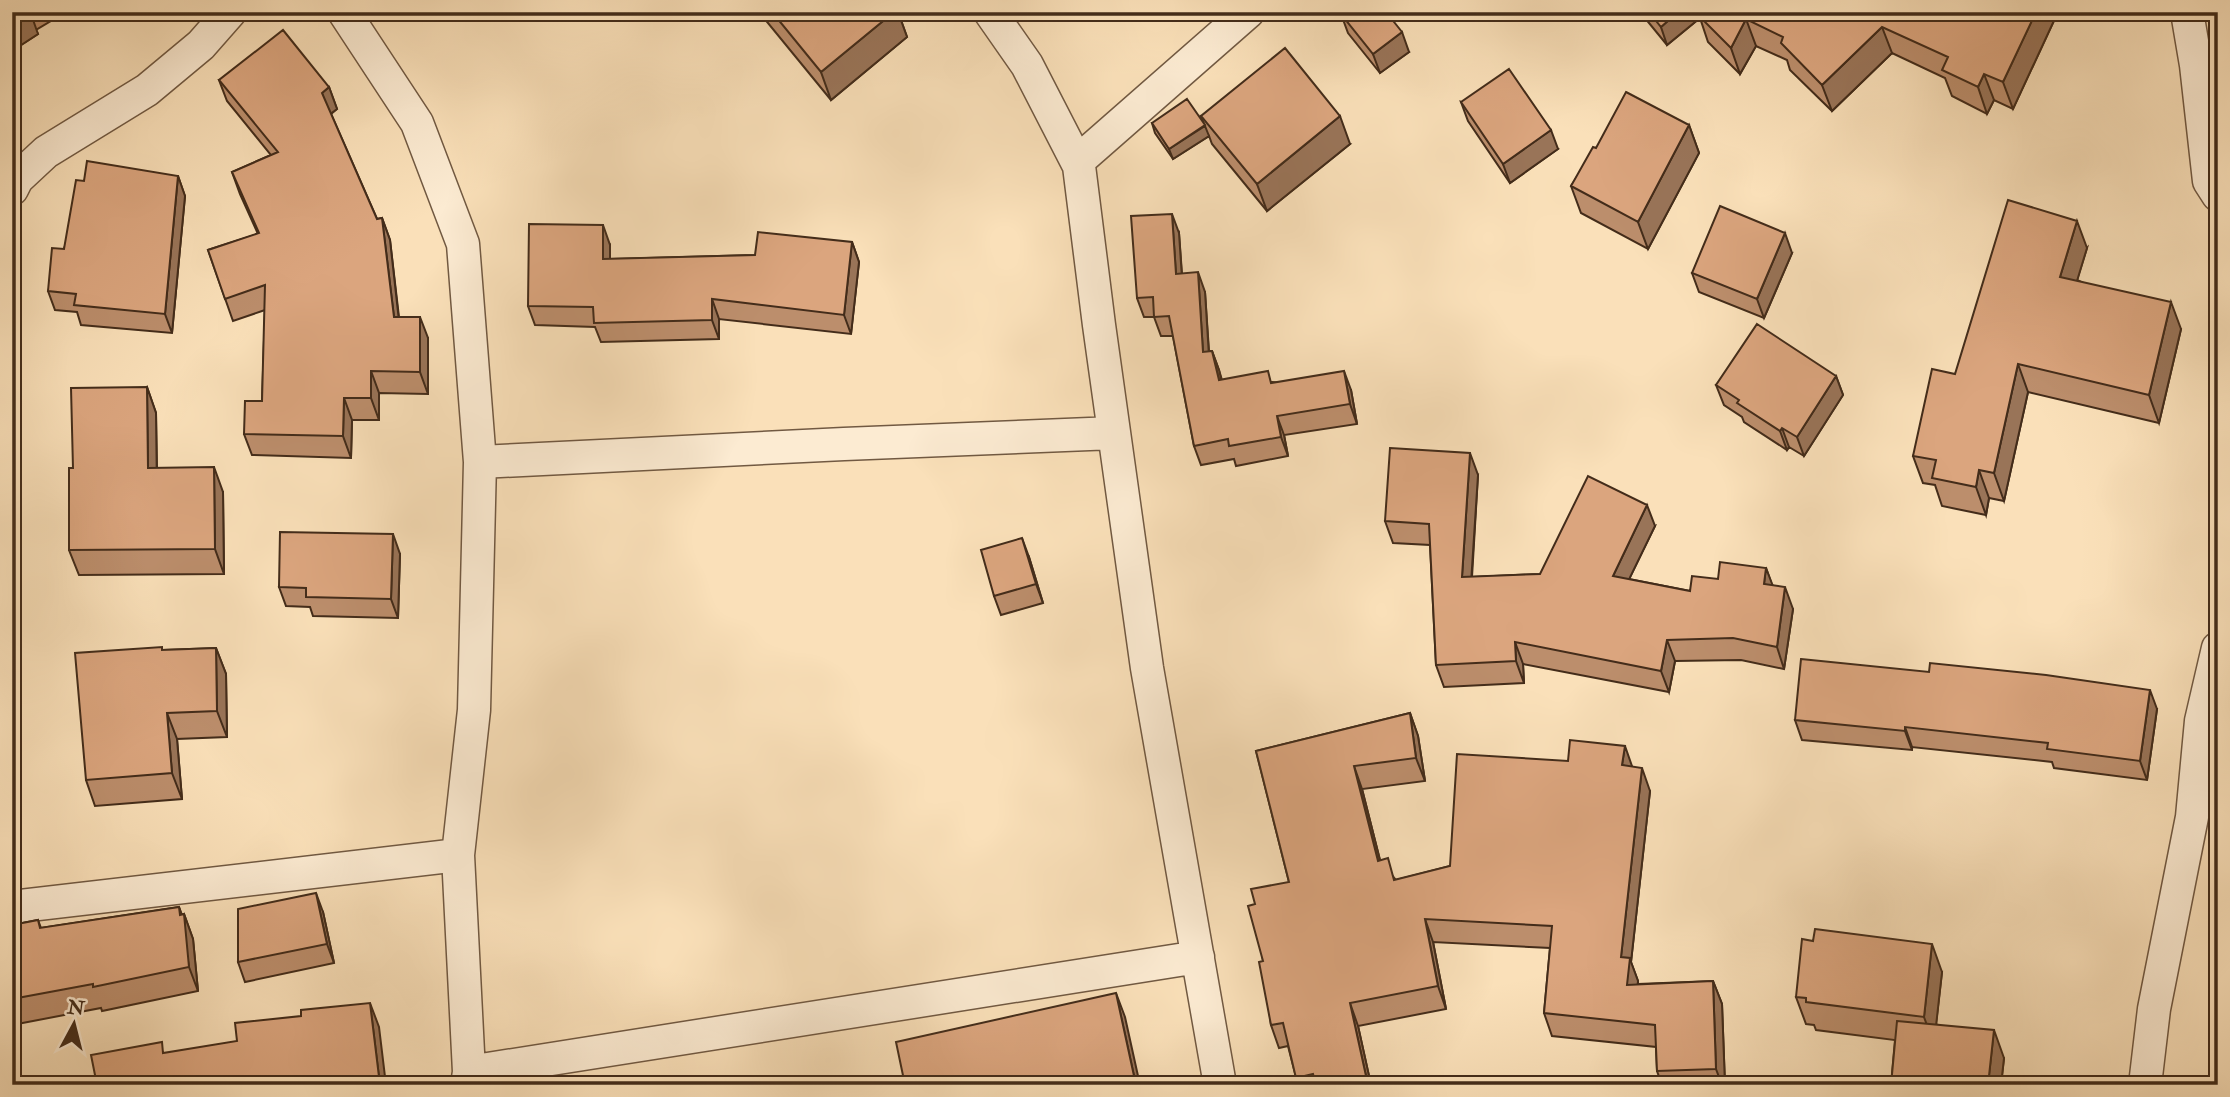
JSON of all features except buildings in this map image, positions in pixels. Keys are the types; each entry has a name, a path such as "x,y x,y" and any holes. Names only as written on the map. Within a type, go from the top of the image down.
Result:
{"street":[{"path":"12,189 17,179 46,152 156,83 201,45 230,12"},
{"path":"344,12 417,122 463,244 480,462 474,710 458,855 468,1078 1198,957"},
{"path":"990,12 1027,65 1079,166 1147,668 1220,1085"},
{"path":"1076,162 1248,12"},
{"path":"2187,12 2209,181 2218,195"},
{"path":"480,462 1114,433"},
{"path":"2145,1085 2154,1009 2192,817 2201,721 2218,648"},
{"path":"12,907 458,855"}]}
